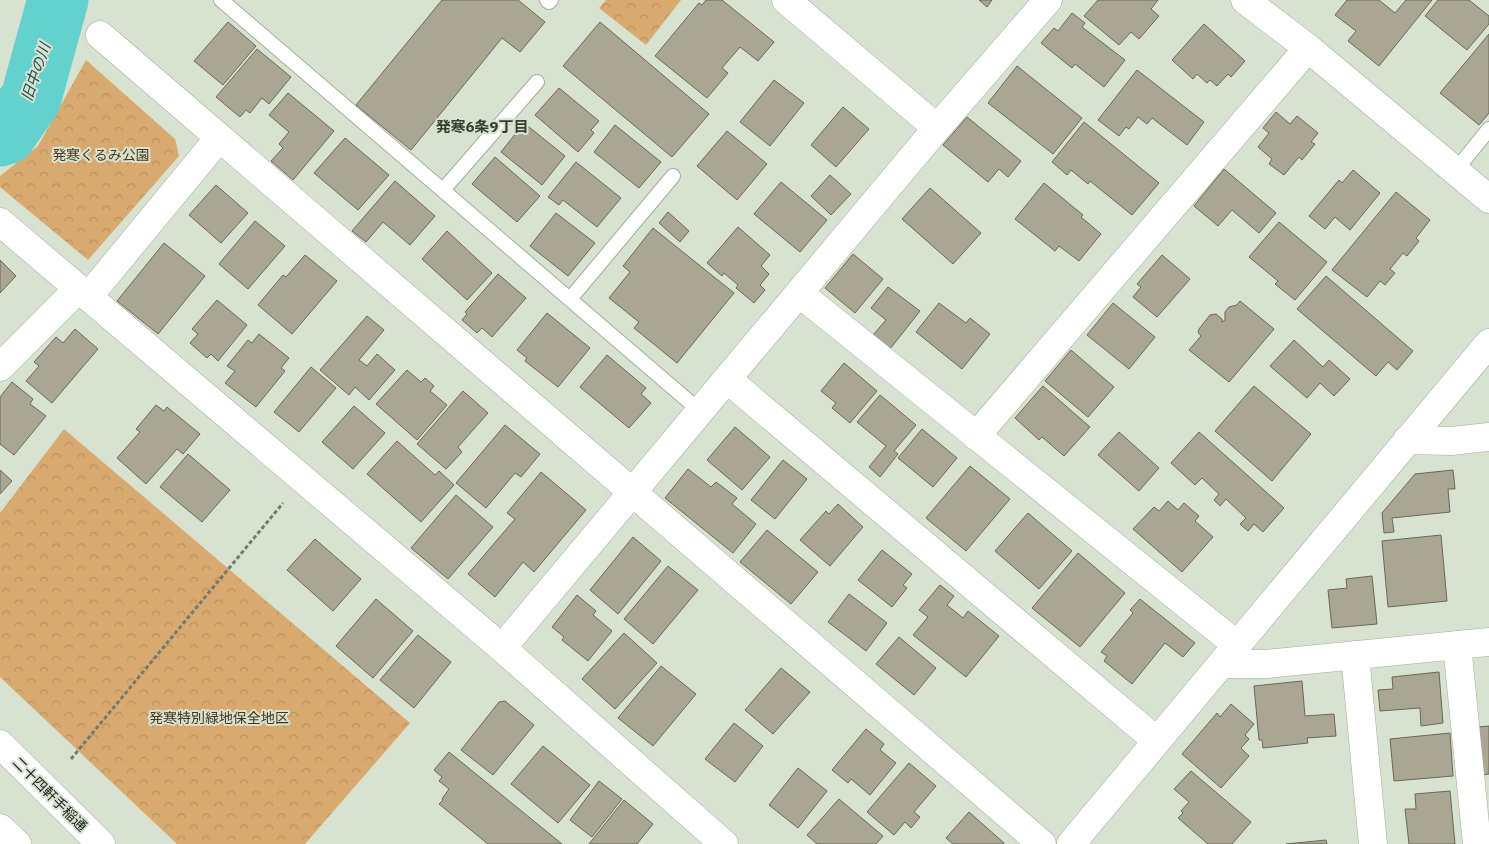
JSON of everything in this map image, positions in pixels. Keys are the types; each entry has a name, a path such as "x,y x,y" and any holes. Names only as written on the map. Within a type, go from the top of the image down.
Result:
{"street":[{"path":"786,0 937,128"},
{"path":"502,648 937,128 1048,0"},
{"path":"1245,0 1308,48 1489,199"},
{"path":"100,35 1042,844"},
{"path":"976,436 1308,48"},
{"path":"0,367 83,293 219,138"},
{"path":"0,222 502,648 724,844"},
{"path":"799,293 976,436 1229,654 1266,664 1489,642"},
{"path":"1071,844 1489,343"},
{"path":"727,379 1156,741"},
{"path":"1407,440 1451,441 1489,437"},
{"path":"1457,645 1477,844"},
{"path":"1355,655 1373,844"},
{"name":"二十四軒手稲通","path":"0,744 101,844"},
{"path":"0,828 17,844"}],"lane":[{"path":"221,0 700,411"},
{"path":"443,190 538,82"},
{"path":"1455,171 1489,129"},
{"path":"570,298 673,176"}],"path":[{"path":"70,759 284,501"}],"green space":[{"path":"606,0 681,0 646,45 599,8"},
{"name":"発寒くるみ公園","path":"86,60 175,139 179,156 88,260 0,187 0,176 38,146"},
{"name":"発寒特別緑地保全地区","path":"64,429 410,723 305,844 177,844 0,677 0,513"}],"building":[{"path":"442,0 518,0 545,22 520,52 502,38 411,150 356,105"},
{"path":"706,0 722,0 774,42 758,61 740,47 722,68 728,73 707,98 655,56 699,3 702,5"},
{"path":"979,0 992,0 987,7"},
{"path":"1098,0 1158,0 1151,9 1159,16 1139,39 1131,32 1119,45 1084,16"},
{"path":"1347,0 1379,0 1395,13 1406,0 1432,0 1379,66 1348,41 1356,31 1335,15"},
{"path":"1438,0 1469,0 1489,16 1489,24 1467,50 1425,16"},
{"path":"1072,13 1085,23 1082,27 1125,60 1104,87 1075,64 1072,68 1041,43 1054,28 1058,31"},
{"path":"228,22 256,46 223,85 194,61"},
{"path":"600,22 709,114 672,157 563,66"},
{"path":"1204,24 1245,61 1231,77 1228,74 1217,86 1210,80 1207,83 1197,74 1193,79 1172,60"},
{"path":"1489,34 1489,113 1479,125 1440,93"},
{"path":"257,49 291,77 269,104 262,98 250,113 246,110 240,117 216,97"},
{"path":"1017,66 1082,118 1053,154 988,103"},
{"path":"1137,70 1204,122 1187,145 1152,118 1147,124 1138,117 1129,129 1126,127 1119,136 1098,120"},
{"path":"774,80 804,103 770,146 740,122"},
{"path":"559,88 599,121 591,130 594,133 578,152 535,115"},
{"path":"288,93 334,131 293,180 271,161 283,148 279,144 289,132 269,115"},
{"path":"843,107 869,129 836,167 811,145"},
{"path":"1276,112 1290,124 1297,116 1318,133 1311,142 1315,144 1302,160 1299,157 1284,175 1269,164 1272,159 1258,147 1269,133 1263,128"},
{"path":"967,117 1021,161 1008,177 999,169 988,182 943,145"},
{"path":"1084,122 1159,183 1132,215 1090,181 1088,184 1071,170 1067,175 1052,162"},
{"path":"524,123 565,156 542,185 501,152"},
{"path":"615,125 661,162 639,188 594,152"},
{"path":"727,131 767,164 737,200 697,166"},
{"path":"345,138 389,175 358,210 314,173"},
{"path":"495,157 540,196 517,222 472,184"},
{"path":"576,162 621,198 597,227 563,200 559,205 548,197"},
{"path":"1224,169 1276,213 1259,233 1232,210 1218,226 1194,206"},
{"path":"1353,170 1380,193 1350,230 1335,217 1325,229 1309,216 1339,180 1342,183"},
{"path":"830,175 851,194 831,215 811,196"},
{"path":"395,181 435,216 410,245 383,222 366,242 352,231"},
{"path":"781,182 827,220 800,252 754,214"},
{"path":"1044,183 1083,215 1081,217 1101,234 1079,261 1059,246 1055,251 1015,219"},
{"path":"216,185 248,213 221,243 189,215"},
{"path":"930,188 981,233 953,264 902,219"},
{"path":"1396,192 1430,220 1416,238 1419,241 1407,256 1403,253 1390,269 1395,273 1385,285 1380,281 1367,297 1332,270"},
{"path":"668,212 689,231 680,242 659,223"},
{"path":"556,213 595,243 568,276 530,246"},
{"path":"255,221 285,246 248,289 219,264"},
{"path":"1279,222 1327,262 1295,300 1275,284 1278,281 1249,257"},
{"path":"738,227 770,255 761,266 769,274 760,285 765,290 754,303 736,288 738,285 724,273 722,276 707,263"},
{"path":"653,228 734,293 677,363 634,328 639,322 609,298 630,272 623,266"},
{"path":"447,231 492,273 467,300 422,259"},
{"path":"164,243 205,276 158,334 117,301"},
{"path":"853,254 883,279 855,313 825,288"},
{"path":"305,255 337,281 292,334 258,305 283,275 286,277"},
{"path":"1162,255 1190,279 1157,317 1133,297 1141,287 1137,284"},
{"path":"0,260 16,276 0,293"},
{"path":"498,274 526,298 492,337 482,328 477,333 462,320 467,314 465,312"},
{"path":"1326,276 1413,351 1397,370 1388,362 1376,376 1297,309"},
{"path":"888,287 920,311 890,349 873,335 886,320 871,308"},
{"path":"217,300 247,325 218,361 211,354 207,358 190,343 198,334 192,329"},
{"path":"1240,301 1274,329 1229,382 1189,350 1201,336 1198,332 1199,329 1210,315 1216,314 1222,319 1222,322 1225,320 1225,312 1229,307 1237,305"},
{"path":"939,303 966,323 970,318 990,334 962,369 916,332"},
{"path":"1113,303 1155,337 1129,369 1087,335"},
{"path":"547,313 590,348 558,387 525,361 527,358 517,350"},
{"path":"367,316 384,330 359,360 367,366 377,354 395,370 369,400 355,387 349,395 320,370"},
{"path":"75,329 98,349 52,403 26,381 39,366 34,362 56,337 63,343"},
{"path":"259,334 289,358 281,368 285,371 256,407 225,383 235,371 227,366 248,340 252,343"},
{"path":"1294,340 1323,367 1329,360 1350,379 1334,396 1320,383 1307,398 1270,366"},
{"path":"1071,350 1114,387 1088,417 1045,381"},
{"path":"607,355 646,388 641,394 651,403 629,428 580,387"},
{"path":"844,363 877,391 850,423 832,408 836,403 821,391"},
{"path":"311,367 336,388 299,432 274,412"},
{"path":"407,370 421,382 425,378 434,386 430,391 447,405 417,440 376,404"},
{"path":"12,382 33,399 30,404 46,416 14,455 0,444 0,397"},
{"path":"1043,386 1090,427 1064,456 1042,437 1039,440 1015,418"},
{"path":"1254,386 1311,434 1272,481 1215,431"},
{"path":"463,391 488,413 458,447 462,452 446,469 417,444"},
{"path":"880,395 916,425 894,451 898,454 880,477 869,467 886,446 857,422"},
{"path":"156,405 164,411 167,407 200,434 183,454 177,449 146,484 117,458 140,432 136,429"},
{"path":"354,406 385,433 353,469 322,442"},
{"path":"505,425 540,454 521,477 515,473 486,508 456,483"},
{"path":"735,427 770,457 742,490 707,460"},
{"path":"922,429 957,458 933,487 898,458"},
{"path":"1119,432 1159,468 1139,491 1098,455"},
{"path":"1199,432 1284,508 1263,532 1254,524 1248,531 1240,524 1246,518 1226,499 1220,506 1214,500 1219,494 1202,478 1195,485 1171,463"},
{"path":"397,441 435,475 439,471 454,485 421,522 367,474"},
{"path":"188,454 230,490 202,522 160,487"},
{"path":"783,460 807,479 775,519 751,500"},
{"path":"970,466 1010,499 966,551 926,518"},
{"path":"688,469 711,487 716,482 737,498 732,504 756,524 733,553 665,498"},
{"path":"0,470 12,481 0,494"},
{"path":"1453,470 1455,489 1448,489 1450,512 1392,518 1394,532 1384,533 1382,513 1415,474"},
{"path":"541,472 586,510 534,572 523,562 495,597 468,574 515,519 507,513"},
{"path":"456,495 493,527 448,579 411,548"},
{"path":"1168,501 1178,510 1184,503 1199,516 1195,521 1213,537 1182,572 1133,529 1154,507 1159,511"},
{"path":"838,504 863,527 830,566 800,540 826,511 829,514"},
{"path":"1028,513 1072,551 1039,589 995,551"},
{"path":"767,530 818,572 791,604 740,562"},
{"path":"1441,535 1447,601 1388,607 1382,541"},
{"path":"633,537 661,561 618,614 590,590"},
{"path":"315,539 361,579 333,611 287,570"},
{"path":"882,550 912,574 903,585 907,588 892,607 858,580"},
{"path":"1078,553 1125,593 1080,647 1032,608"},
{"path":"668,566 698,590 653,644 624,619"},
{"path":"1372,576 1377,624 1332,628 1328,590 1347,588 1346,579"},
{"path":"940,585 954,596 947,605 963,618 968,611 999,636 966,677 913,635 928,617 919,610"},
{"path":"849,594 887,623 866,651 828,622"},
{"path":"577,595 596,611 593,615 612,631 588,661 562,640 564,637 552,627"},
{"path":"376,599 413,631 373,678 336,646"},
{"path":"1140,599 1195,643 1183,657 1165,643 1132,684 1104,661 1107,656 1101,652 1133,613 1130,610"},
{"path":"624,633 657,663 615,709 582,679"},
{"path":"418,635 451,662 414,708 380,680"},
{"path":"899,637 936,668 914,695 876,664"},
{"path":"661,666 696,694 653,746 618,718"},
{"path":"781,668 810,692 773,734 745,710"},
{"path":"1439,672 1443,723 1421,726 1420,708 1380,711 1378,690 1393,689 1392,677"},
{"path":"1302,681 1305,716 1334,714 1336,736 1307,738 1308,743 1263,748 1262,740 1259,740 1254,686"},
{"path":"505,701 534,725 493,775 461,750 499,702"},
{"path":"1231,704 1254,724 1245,735 1249,739 1241,748 1249,756 1221,788 1182,754 1217,713 1220,717"},
{"path":"734,723 763,746 735,782 705,759"},
{"path":"1489,726 1489,774 1482,775 1477,727"},
{"path":"866,729 884,744 880,750 896,763 870,795 851,779 848,783 832,770"},
{"path":"1450,733 1453,776 1394,781 1390,739"},
{"path":"543,746 590,785 558,823 511,784"},
{"path":"449,752 562,844 488,844 439,804 449,789 439,781 442,777 434,770"},
{"path":"909,763 936,786 914,812 920,817 911,828 905,822 894,835 867,812"},
{"path":"798,768 827,791 798,828 769,805"},
{"path":"1191,771 1251,822 1232,844 1208,844 1178,818 1189,802 1174,789"},
{"path":"599,781 622,799 592,837 570,820"},
{"path":"1450,791 1455,844 1409,844 1405,809 1416,809 1415,794"},
{"path":"839,799 883,836 876,844 817,844 807,835"},
{"path":"624,800 653,824 637,844 589,844"},
{"path":"969,812 1004,843 953,844 946,838"},
{"path":"1326,840 1327,844 1286,844"}],"waterway":[{"name":"旧中の川","path":"0,136 6,134 31,98 58,0"}],"district":[{"name":"発寒6条9丁目","path":"482,127"}]}
